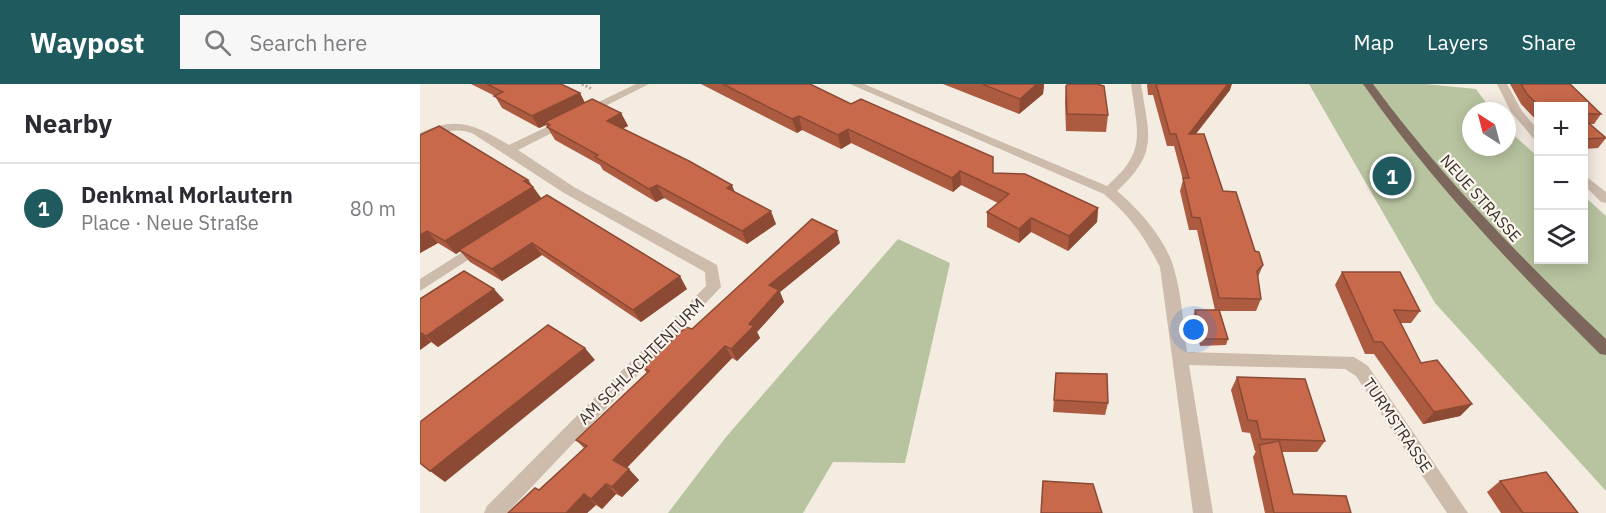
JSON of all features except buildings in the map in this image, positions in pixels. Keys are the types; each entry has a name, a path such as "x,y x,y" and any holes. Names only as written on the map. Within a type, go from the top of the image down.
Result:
{"main road":[{"name":"NEUE STRASSE","path":"1368,84 1439,179 1502,247 1606,349"}],"street":[{"path":"509,150 644,84"},
{"path":"855,84 1109,191 1130,209 1146,230 1167,267 1203,513"},
{"path":"1109,191 1137,164 1144,147 1136,84"},
{"path":"1502,84 1518,112 1534,131"},
{"name":"AM SCHLACHTENTURM","path":"420,137 438,127 463,124 509,150 564,193 712,269 714,287 494,513"},
{"path":"1588,183 1606,199"},
{"path":"420,286 492,239"},
{"name":"TURMSTRASSE","path":"1179,358 1348,362 1362,371 1458,513"}],"green space":[{"path":"1309,84 1425,84 1476,89 1485,102 1462,102 1462,156 1516,156 1516,137 1534,153 1534,264 1588,264 1588,200 1606,216 1606,491 1435,303"},
{"path":"898,239 950,263 905,463 833,462 803,513 668,513 726,437"}],"place":[{"name":"Denkmal Morlautern","path":"1392,176"}]}
